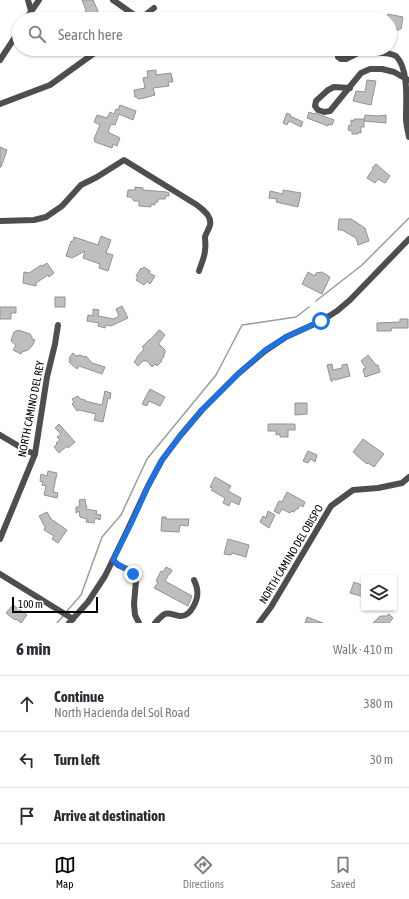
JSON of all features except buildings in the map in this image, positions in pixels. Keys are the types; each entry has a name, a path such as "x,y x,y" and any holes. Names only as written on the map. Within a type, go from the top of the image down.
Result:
{"street":[{"path":"28,0 31,11"},
{"path":"31,11 39,0"},
{"path":"113,0 130,12"},
{"path":"149,12 154,8"},
{"path":"0,60 12,42"},
{"path":"0,104 50,86 91,56"},
{"path":"396,56 403,64 408,80 406,119 409,137"},
{"path":"350,88 334,87 328,90 316,101 315,106 318,110 324,112 330,111 350,88 361,73 370,69 382,69 394,72 408,80"},
{"path":"0,221 34,220 46,217 62,206 81,185 124,160 197,205 208,215 210,225 205,236 204,258 198,271"},
{"path":"0,574 71,621 88,602 105,576 162,460 202,410 238,374 265,350 286,337 321,321 337,311 350,300 409,239"},
{"name":"NORTH CAMINO DEL REY","path":"0,539 35,454 47,377 58,325"},
{"path":"0,435 35,454"},
{"name":"NORTH CAMINO DEL OBISPO","path":"259,623 271,608 331,506 353,490 378,488 402,483 409,477"},
{"path":"113,560 118,565 129,570 133,574 136,581 134,604 135,615 139,623"},
{"path":"155,623 165,614 181,616 187,614 193,608 198,598 198,589 194,580"}],"waterway":[{"path":"316,301 362,265 409,218"},
{"path":"66,612 81,595 102,537 121,515 147,459 216,375 242,325 296,317 309,307"},
{"path":"57,623 64,615"}],"route":[{"path":"133,574 129,570 118,565 113,560 162,460 204,408 238,374 265,350 286,337 321,321"}]}
